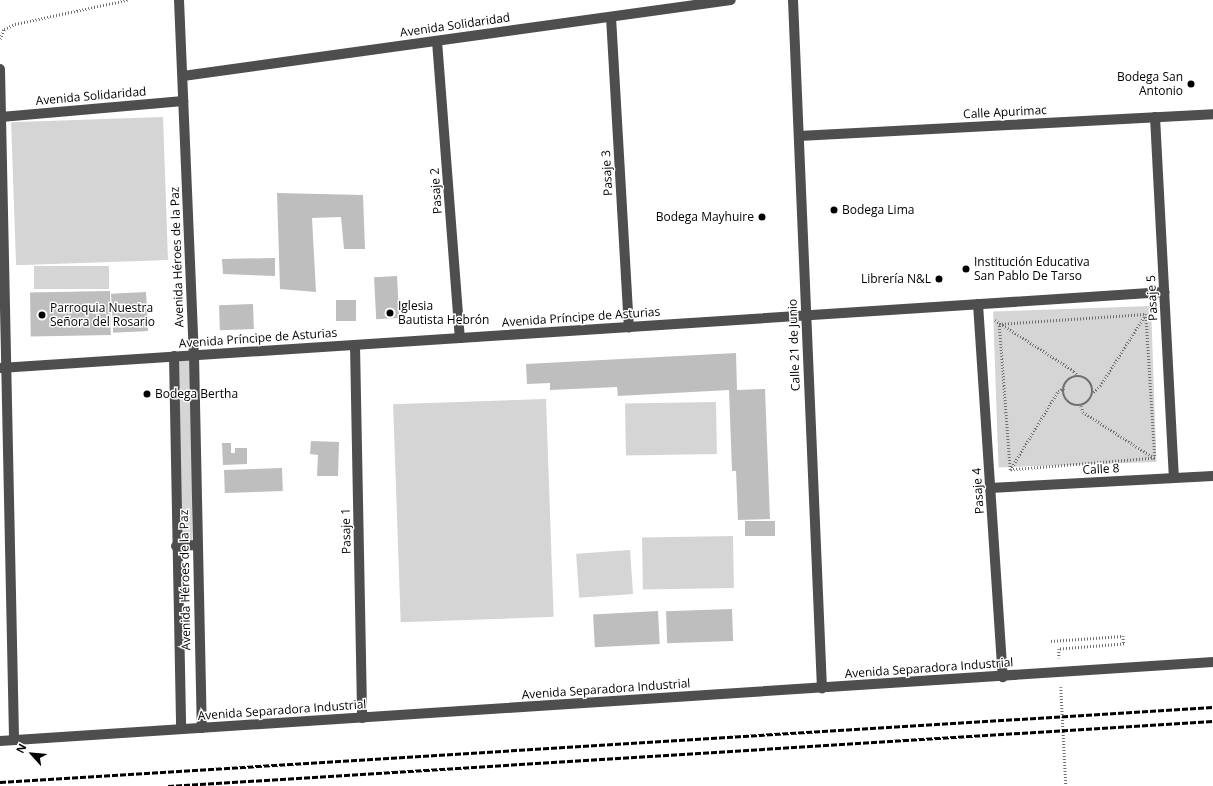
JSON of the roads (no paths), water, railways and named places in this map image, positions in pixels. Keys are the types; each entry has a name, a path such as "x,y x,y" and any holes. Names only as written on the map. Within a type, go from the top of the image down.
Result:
{"street":[{"name":"Avenida Héroes de la Paz","path":"179,0 194,355 202,728"},
{"name":"Avenida Solidaridad","path":"183,76 731,0"},
{"name":"Calle 21 de Junio","path":"793,0 805,316 822,688"},
{"name":"Pasaje 3","path":"611,17 629,327"},
{"name":"Pasaje 2","path":"437,41 460,338"},
{"path":"0,69 3,368 14,740"},
{"name":"Avenida Solidaridad","path":"1,117 184,101"},
{"name":"Calle Apurimac","path":"798,136 1213,114"},
{"name":"Pasaje 5","path":"1155,117 1174,478"},
{"name":"Avenida Príncipe de Asturias","path":"3,368 1165,292"},
{"name":"Pasaje 4","path":"978,304 1003,676"},
{"name":"Pasaje 1","path":"355,345 362,718"},
{"name":"Avenida Héroes de la Paz","path":"174,356 176,546 181,729"},
{"name":"Calle 8","path":"990,488 1213,476"},
{"path":"176,546 197,545"},
{"name":"Avenida Separadora Industrial","path":"0,741 1213,662"}],"railway":[{"path":"0,782 1213,707"},
{"path":"168,786 1213,721"}],"place":[{"name":"Bodega San Antonio","path":"1191,84"},
{"name":"Bodega Lima","path":"834,210"},
{"name":"Bodega Mayhuire","path":"762,217"},
{"name":"Institución Educativa San Pablo De Tarso","path":"966,269"},
{"name":"Librería N&L","path":"939,279"},
{"name":"Iglesia Bautista Hebrón","path":"390,313"},
{"name":"Parroquia Nuestra Señora del Rosario","path":"42,315"},
{"name":"Bodega Bertha","path":"147,394"}]}
